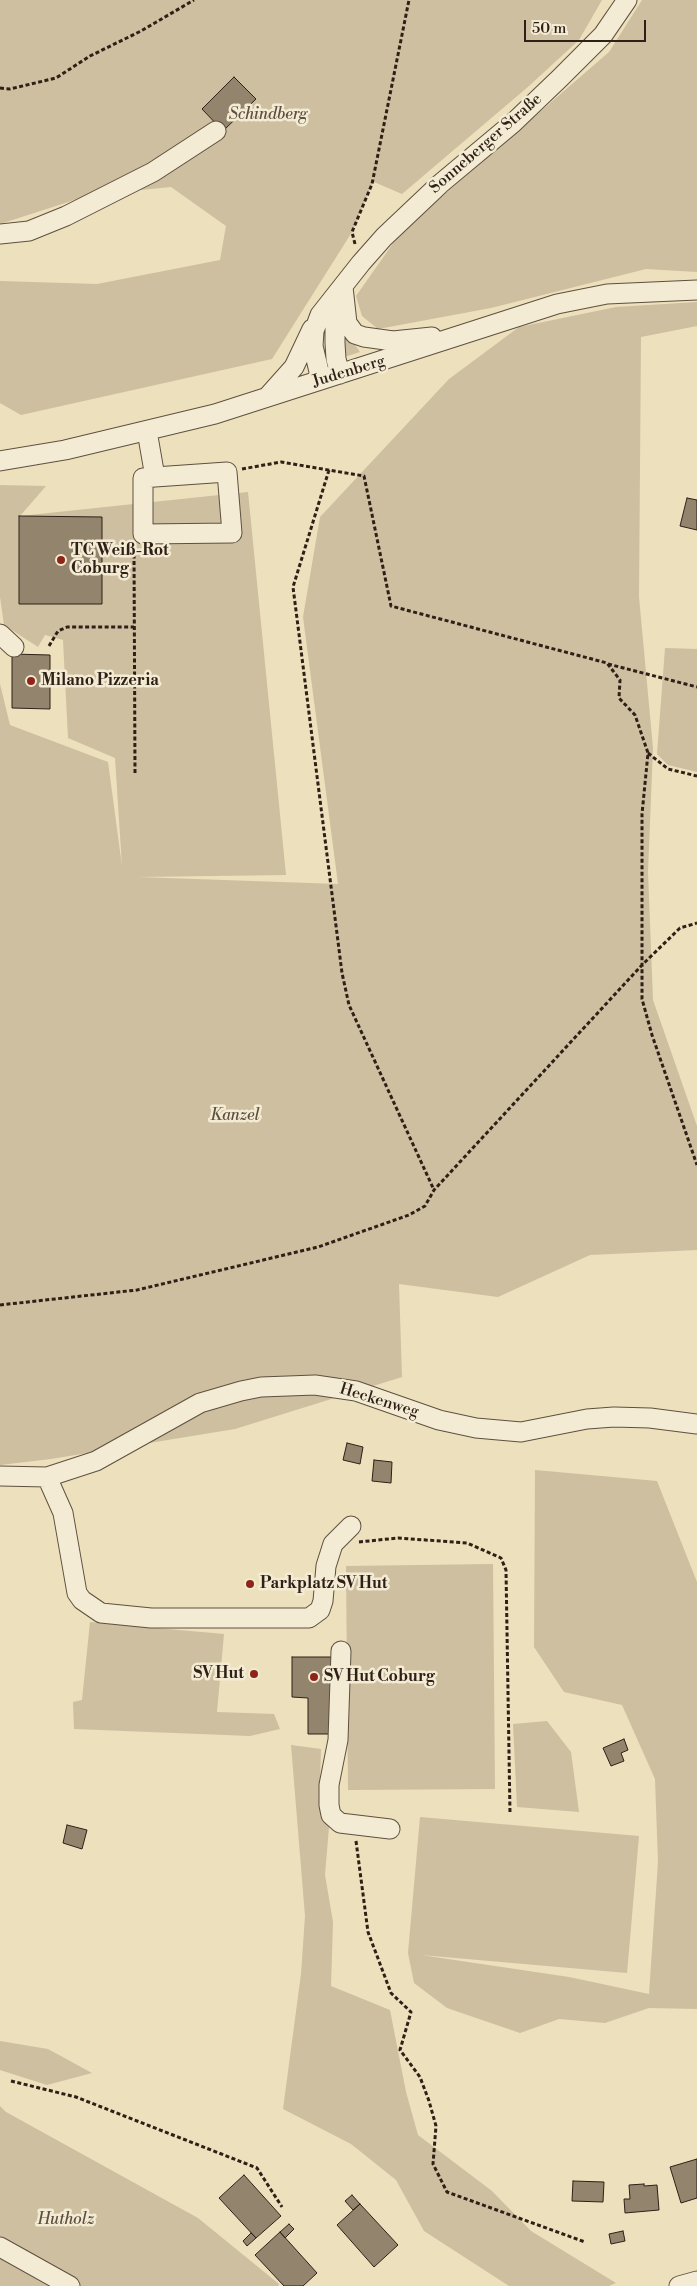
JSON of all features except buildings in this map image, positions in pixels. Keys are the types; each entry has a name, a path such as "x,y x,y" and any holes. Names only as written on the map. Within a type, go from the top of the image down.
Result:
{"street":[{"name":"Sonneberger Straße","path":"267,398 294,367 320,315 384,237 440,184 512,123 560,78 603,35 627,0"},
{"path":"0,234 29,232 66,216 153,172 216,130"},
{"name":"Sonneberger Straße","path":"340,374 336,359 335,324 343,287"},
{"path":"343,287 347,323 355,334 393,341 468,334"},
{"name":"Judenberg","path":"0,461 65,450 215,414 557,304 607,294 697,290"},
{"name":"Sonneberger Straße","path":"320,315 314,331 313,346 321,380"},
{"path":"147,431 155,477"},
{"path":"227,472 232,533 143,534 143,478 227,472"},
{"path":"0,634 14,647"},
{"name":"Heckenweg","path":"0,1476 47,1477 96,1461 200,1403 261,1387 315,1385 356,1391 439,1420 476,1428 534,1431 587,1420 614,1417 650,1418 697,1424"},
{"path":"47,1477 63,1513 77,1593 82,1600 100,1612 151,1618 309,1618 320,1610 323,1601 326,1566 333,1544 351,1526"},
{"path":"341,1651 338,1740 329,1785 328,1805 331,1815 335,1820 354,1826 390,1829"},
{"path":"0,2247 70,2286"},
{"path":"679,2286 697,2281"}],"path":[{"path":"0,88 10,89 56,78 90,56 141,31 194,0"},
{"path":"361,263 352,232 372,184 409,0"},
{"path":"227,472 281,462 364,476 391,606 697,687"},
{"path":"329,470 294,587 342,973 349,1005 434,1190"},
{"path":"135,773 134,551 143,534"},
{"path":"49,646 58,631 67,627 134,627"},
{"path":"607,663 620,680 618,698 635,715 648,753 642,814 642,999 697,1165"},
{"path":"648,753 668,769 697,776"},
{"path":"0,1305 137,1290 318,1246 410,1215 425,1206 434,1190 642,965 680,928 697,924"},
{"path":"333,1544 398,1538 467,1543 501,1558 506,1570 510,1814"},
{"path":"354,1826 368,1932 391,1993 411,2012 400,2050 420,2077 429,2101 436,2126 433,2164 447,2192 585,2242"},
{"path":"11,2081 76,2098 257,2168 282,2207"}],"green space":[{"name":"Schindberg","path":"0,0 602,0 579,40 529,86 402,194 374,182 372,184 352,232 272,359 21,415 0,403 0,281 97,284 220,260 226,226 171,187 90,195 0,224"},
{"path":"642,0 697,0 697,272 646,269 491,308 378,329 362,316 356,296 401,232 609,52"},
{"name":"Kanzel","path":"697,302 697,326 641,337 639,597 653,748 648,872 653,1000 697,1126 697,1250 590,1255 498,1297 399,1284 402,1377 235,1429 51,1459 0,1465 0,684 10,725 108,762 122,866 115,758 68,738 63,640 45,635 38,647 4,625 0,597 0,485 46,486 20,516 248,492 286,875 138,877 338,884 303,617 320,517 449,379 519,327 616,307"},
{"path":"344,334 360,352 341,358"},
{"path":"665,648 697,649 697,772 668,765 657,754"},
{"path":"535,1470 657,1481 697,1582 697,2009 649,2008 605,2023 559,2019 520,2033 447,2008 414,1983 408,1953 420,1817 639,1836 627,1973 421,1955 569,1977 649,1994 658,1862 655,1779 622,1705 564,1692 534,1647"},
{"path":"493,1564 495,1789 348,1790 346,1566"},
{"path":"90,1622 224,1634 217,1712 274,1714 280,1729 250,1736 74,1729 73,1702 82,1700"},
{"path":"547,1721 571,1752 579,1812 517,1807 513,1724"},
{"path":"291,1745 321,1749 320,1782 329,1827 325,1875 333,1922 331,1986 390,2010 406,2092 418,2135 492,2191 531,2231 616,2283 609,2286 509,2286 424,2231 396,2180 351,2144 283,2109 301,1974 305,1916"},
{"path":"0,2041 48,2049 92,2073 47,2085 0,2070"},
{"name":"Hutholz","path":"0,2106 6,2112 198,2218 279,2284 278,2286 0,2286"}],"place":[{"name":"TC Weiß-Rot Coburg","path":"61,560"},
{"name":"Milano Pizzeria","path":"31,681"},
{"name":"Parkplatz SV Hut","path":"250,1584"},
{"name":"SV Hut","path":"254,1674"},
{"name":"SV Hut Coburg","path":"314,1677"}]}
